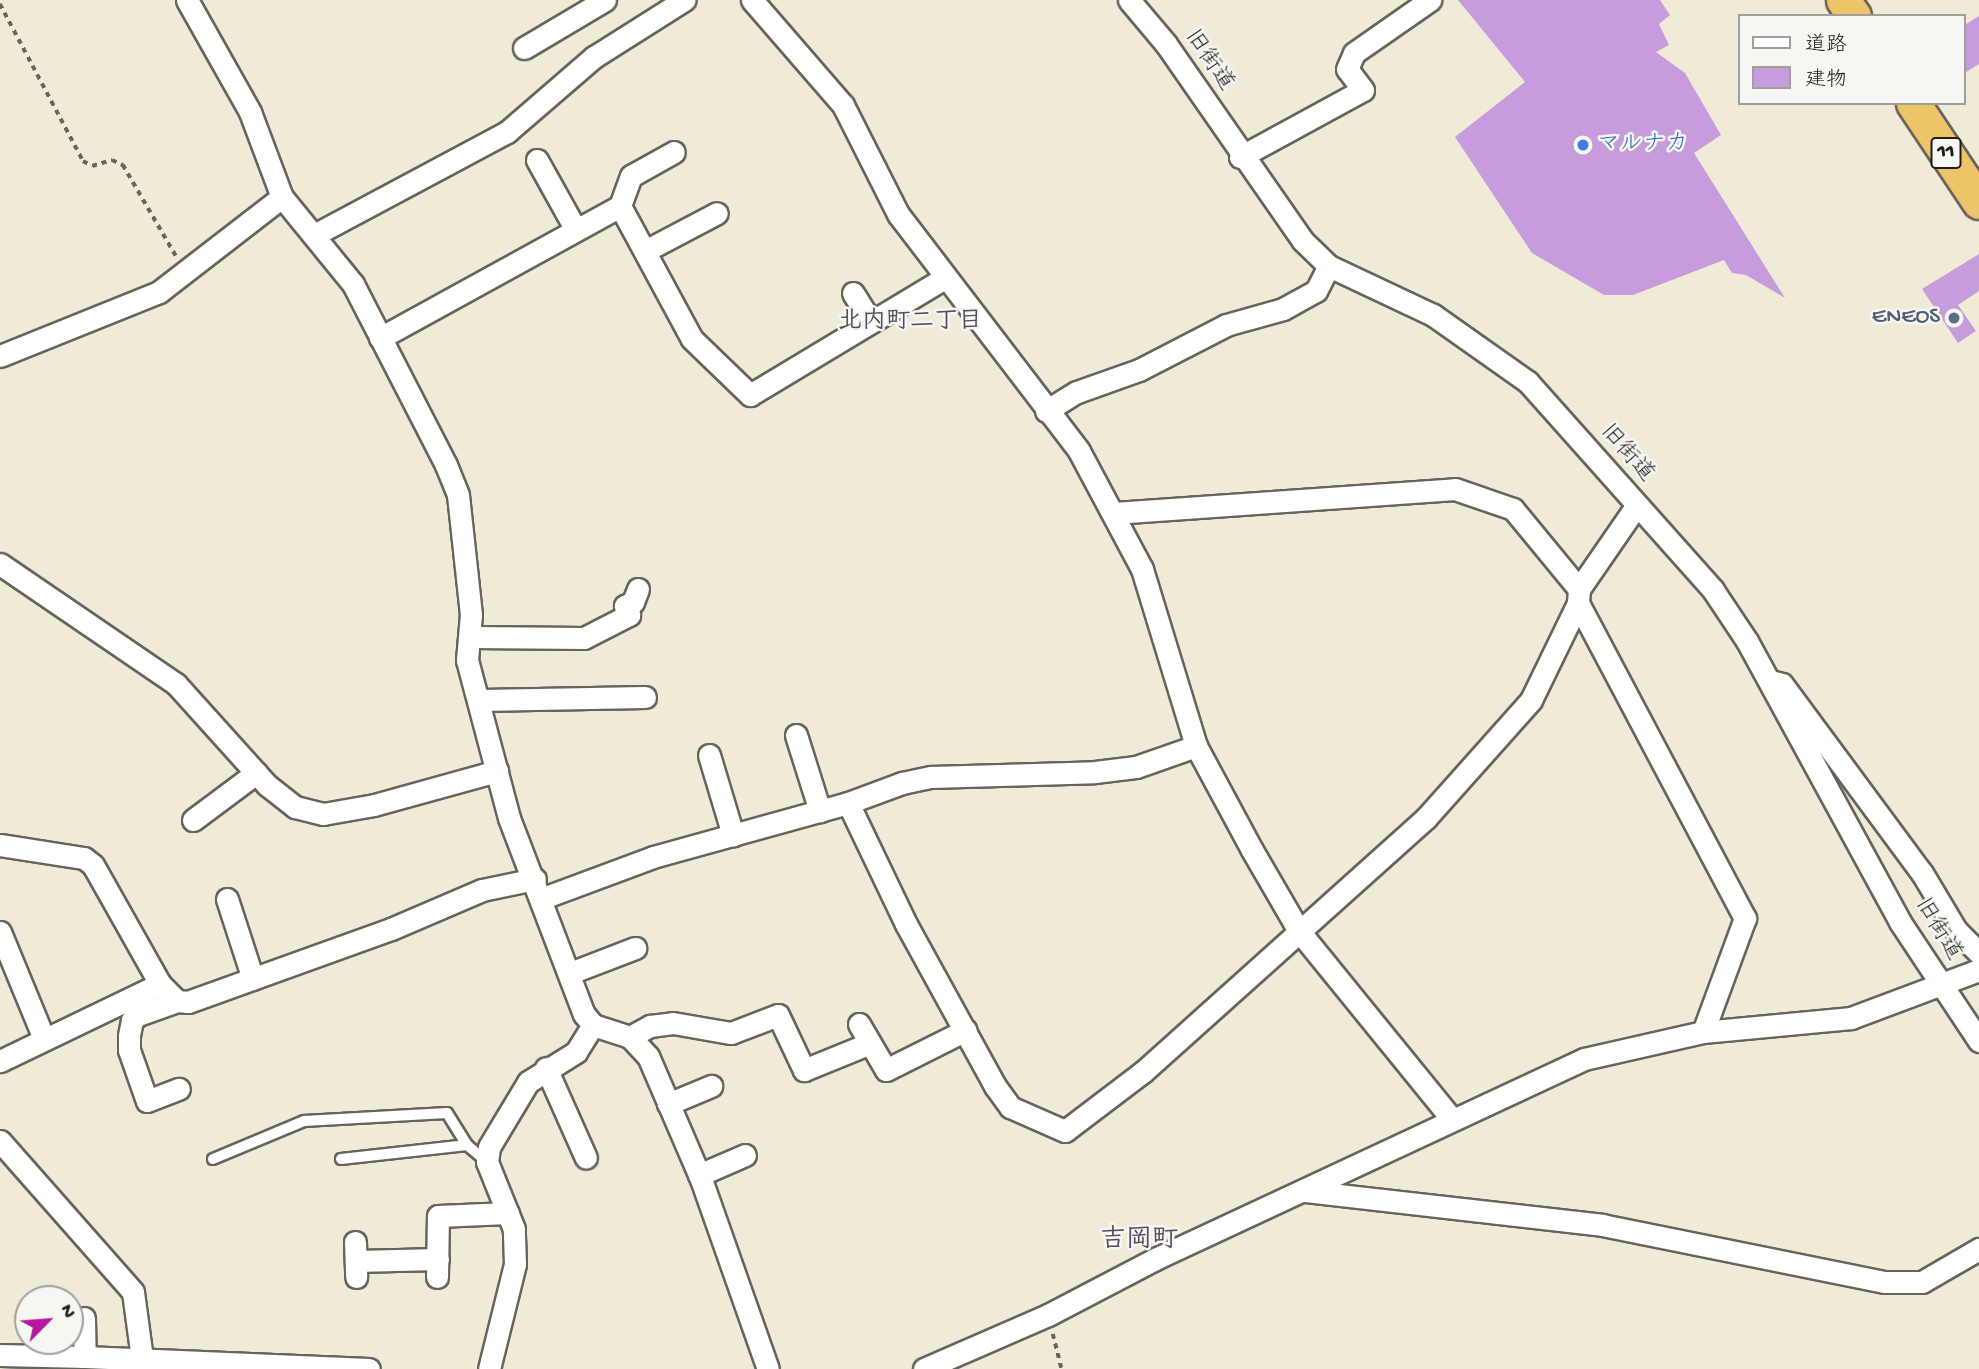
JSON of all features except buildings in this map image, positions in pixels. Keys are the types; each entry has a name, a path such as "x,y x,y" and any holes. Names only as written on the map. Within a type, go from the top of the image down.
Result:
{"highway":[{"name":"11","path":"1914,105 1978,199"}],"street":[{"path":"187,0 250,112 282,197 316,234 353,284 458,495 471,637 467,660 480,700 509,818 539,889 584,1014 593,1025 630,1037 648,1056 699,1175 762,1368"},
{"path":"524,48 605,0"},
{"path":"316,234 507,131 594,57 684,0"},
{"path":"752,0 843,105 898,214 944,278 1079,451 1142,569 1196,746 1299,930 1451,1118"},
{"name":"旧街道","path":"1129,0 1166,44 1240,157 1303,241 1329,266 1433,314 1528,382 1713,590 1769,682 1938,983 1979,1041"},
{"path":"1240,157 1363,90 1347,69 1354,53 1430,0"},
{"path":"380,338 620,206 631,176 674,152"},
{"path":"537,160 576,230"},
{"path":"0,356 159,292 282,197"},
{"path":"620,206 692,339 750,395 944,278"},
{"path":"645,251 717,213"},
{"path":"1046,411 1077,392 1139,370 1226,326 1283,309 1316,291 1329,266"},
{"path":"853,293 872,322"},
{"path":"1114,513 1455,489 1513,509 1578,596 1745,918 1703,1032"},
{"path":"848,803 906,924 1010,1107 1065,1131 1144,1071 1426,818 1531,700 1578,596 1637,505"},
{"path":"0,564 176,684 260,777 295,807 323,814 497,771"},
{"path":"471,637 584,638 629,615 625,606 633,602 638,589"},
{"path":"1769,682 1782,684 1922,873 1956,930 1979,953"},
{"path":"480,700 645,697"},
{"path":"796,735 820,811"},
{"path":"179,1089 147,1101 142,1060 129,1050 132,1020 177,1001 188,1002 391,929 482,890 539,889 848,803 902,783 931,777 1096,772 1136,767 1196,746"},
{"path":"709,755 733,835"},
{"path":"197,825 260,777"},
{"path":"0,845 84,858 93,865 160,984 177,1001"},
{"path":"227,899 253,979"},
{"path":"0,932 44,1039"},
{"path":"570,973 635,948"},
{"path":"924,1369 1048,1315 1155,1259 1304,1191 1451,1118 1584,1059 1703,1032 1851,1018 1938,983 1979,970"},
{"path":"0,1060 160,984"},
{"path":"630,1037 650,1026 673,1023 731,1034 778,1015 804,1070 865,1034 886,1070 965,1030"},
{"path":"489,1369 516,1264 514,1229 487,1161 489,1147 528,1082 546,1068 576,1052 593,1025"},
{"path":"546,1068 586,1158"},
{"path":"668,1104 711,1086"},
{"path":"0,1141 133,1292 142,1359"},
{"path":"699,1175 745,1155"},
{"path":"1304,1191 1602,1225 1884,1282 1922,1282 1979,1249"},
{"path":"356,1260 438,1268 438,1216 508,1213"},
{"path":"84,1338 85,1357"},
{"path":"0,1355 369,1369"}],"lane":[{"path":"214,1159 303,1121 447,1113 467,1145 487,1161"},
{"path":"341,1159 467,1145"}],"path":[{"path":"0,4 83,161 92,166 112,160 123,165 186,272"},
{"path":"1048,1315 1062,1369"}],"place":[{"name":"マルナカ","path":"1583,145"},
{"name":"ENEOS","path":"1954,318"}],"district":[{"name":"北内町二丁目","path":"910,323"},
{"name":"吉岡町","path":"1139,1242"}]}
